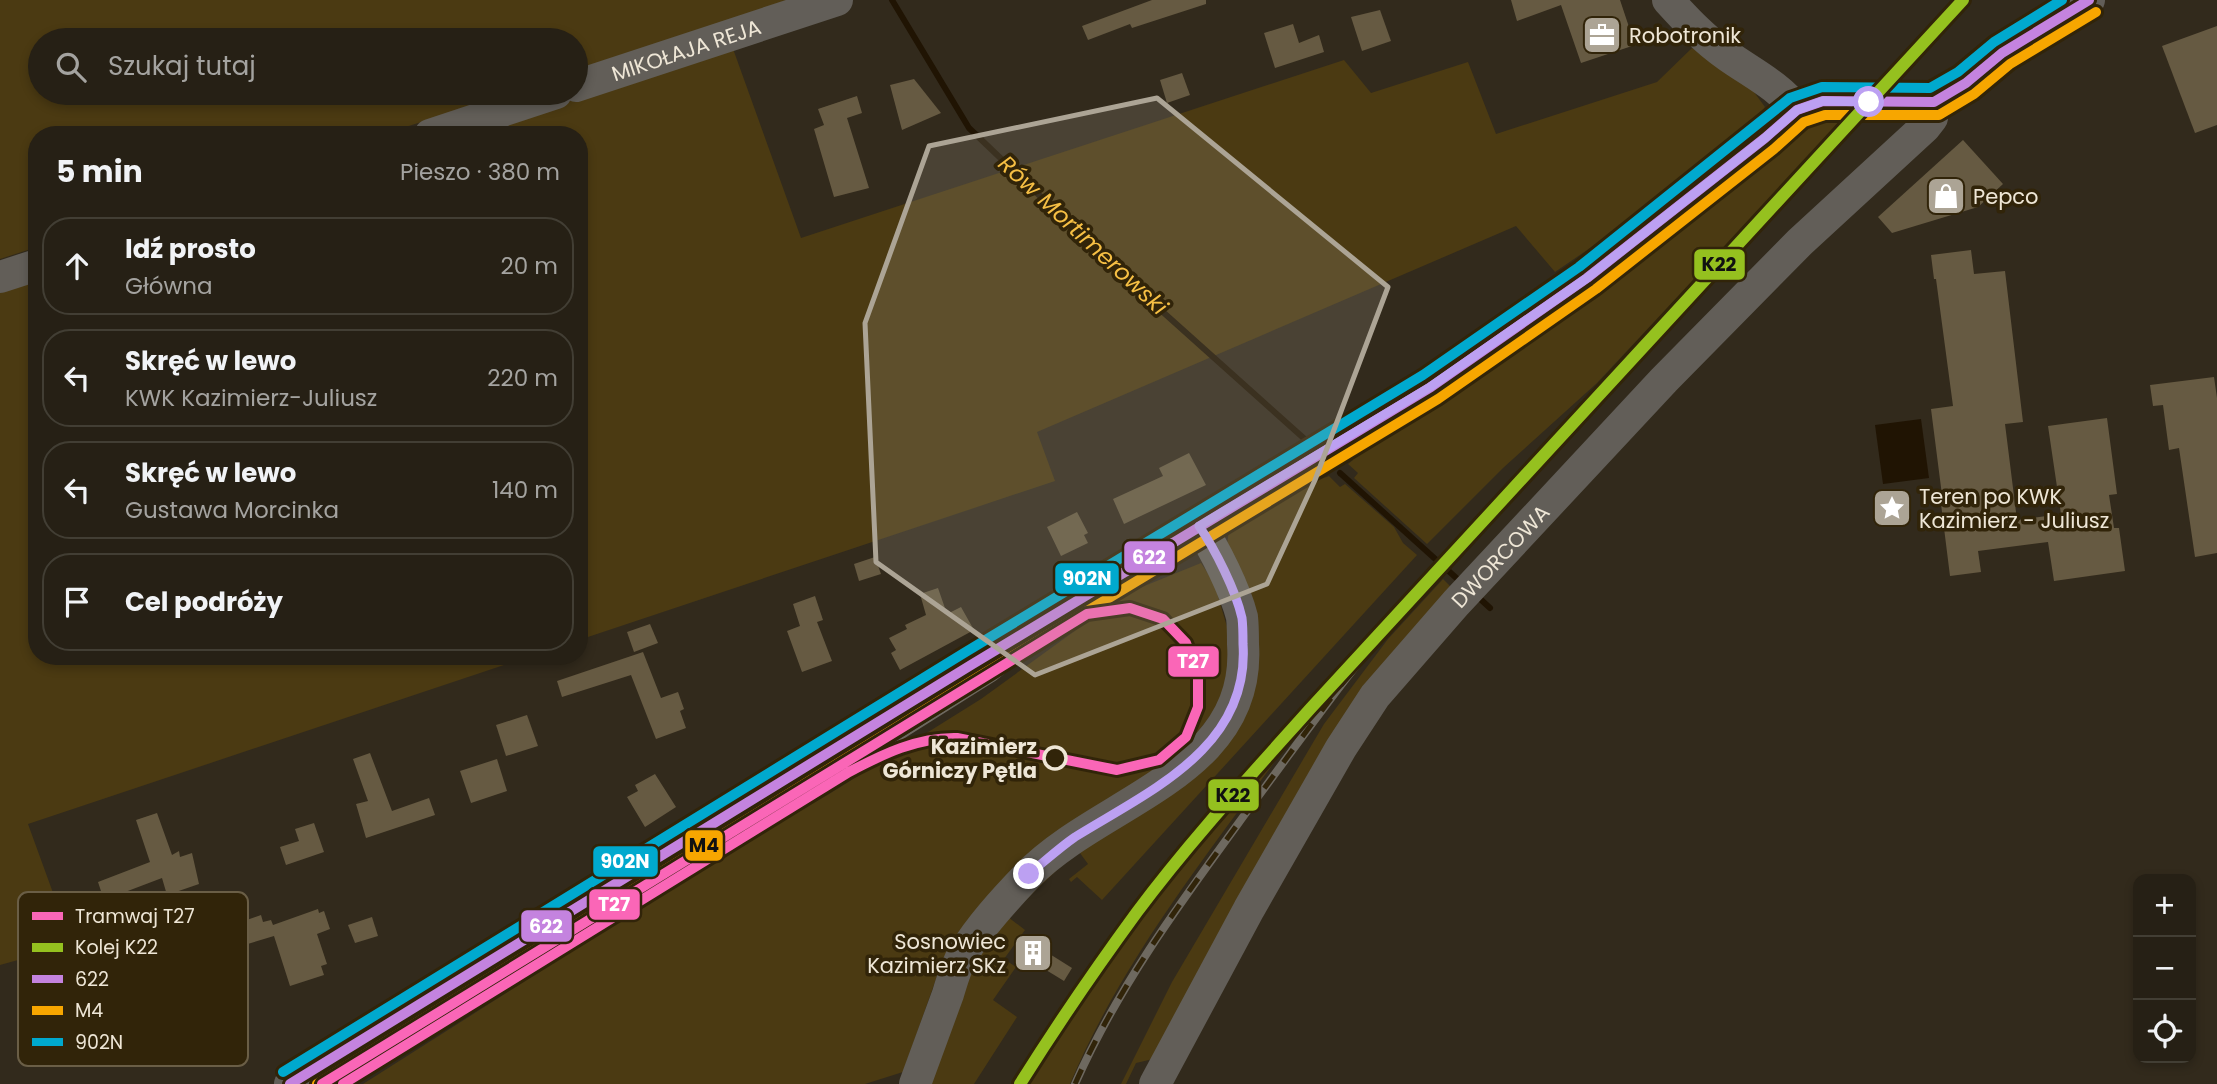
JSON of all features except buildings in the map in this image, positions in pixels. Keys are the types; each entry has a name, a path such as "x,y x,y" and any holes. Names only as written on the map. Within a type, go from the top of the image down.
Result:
{"street":[{"name":"MIKOŁAJA REJA","path":"588,82 837,0"},
{"path":"1668,0 1693,28 1787,98 1797,110"},
{"path":"290,1084 1430,387 1587,278 1797,110 1823,101 1934,102 1966,83 2020,41 2089,0"},
{"name":"DWORCOWA","path":"1155,1084 1340,748 1375,696 1456,603 1664,380 1790,252 1925,127 1932,118 1934,102"},
{"path":"456,126 520,105"},
{"path":"0,277 28,268"},
{"path":"915,1084 961,957 983,925 1029,874 1072,839 1180,771 1210,743 1230,716 1241,688 1244,654 1242,617 1219,559 1199,526"}],"highlighted area":[{"path":"1157,98 1388,287 1315,480 1267,584 1035,675 876,562 865,323 929,146"}],"shaded area":[{"path":"0,0 796,0 588,68 588,28 28,28 28,105 474,105 409,126 28,126 28,250 0,259"},
{"path":"732,46 801,238 1344,60 1371,93 1468,62 1496,134 1657,82 1692,48 1751,88 1765,107 1751,125 1662,199 1555,272 1516,226 1037,432 1055,481 588,637 588,126 496,126 558,105 588,105 588,95"},
{"path":"1823,118 1845,118 1597,383 1503,468 1427,544 1354,478 1358,473 1348,464 1353,460 1350,454 1509,356 1609,283 1810,121 1822,123"},
{"path":"28,284 28,665 504,665 28,824 53,892 18,892 18,960 0,965 0,293"},
{"path":"1921,419 1929,478 1883,484 1875,425"},
{"path":"1316,473 1321,479 1329,476 1340,487 1345,484 1394,527 1403,543 1417,555 1102,900 1077,877 1071,882 1069,879 1088,864 1077,849 1240,715 1227,547 1229,527"},
{"path":"1201,563 1214,583 1233,647 1228,693 1177,759 1017,868 941,965 903,1072 865,1084 363,1084 725,854 829,794 981,699 1127,593"},
{"path":"1443,579 1451,587 1153,1059 1136,1063 1126,1084 1121,1084 1172,982 1324,724 1388,639"},
{"path":"1284,749 1196,869 1140,952 1114,994 1070,1084 1027,1084 1099,975 1146,912"},
{"path":"1058,869 1008,917 1025,930 1004,959 1016,967 993,1000 1017,1017 974,1084 927,1084 961,981 1007,909"}],"waterway":[{"name":"Rów Mortimerowski","path":"892,0 969,128 1135,287 1308,442"},
{"name":"Rów Mortimerowski","path":"1340,473 1463,584"},
{"name":"Rów Mortimerowski","path":"1477,596 1490,608"}],"tram line":[{"name":"T27","path":"322,1084 1087,614 1130,608 1163,619 1186,643 1198,674 1198,707 1186,737 1159,760 1117,770 957,738 928,740 888,753 849,772 343,1084"},
{"path":"849,772 995,680 1047,638"}],"railway":[{"path":"1075,1084 1112,1010 1179,906 1327,704 1407,604"}],"rail line":[{"name":"K22","path":"1020,1084 1137,912 1221,809 1963,0"}],"transit line":[{"name":"902N","path":"283,1072 964,653 1423,375 1579,267 1790,98 1822,87 1930,88 1958,72 1994,42 2062,0"},
{"name":"622","path":"290,1084 971,665 1431,387 1587,278 1797,110 1823,101 1934,102 1966,83 2002,53 2089,0"},
{"name":"M4","path":"317,1084 978,677 1438,399 1596,289 1774,149 1804,122 1825,115 1939,115 1974,94 2010,64 2096,12"}],"place":[{"name":"Robotronik","path":"1602,35"},
{"name":"Pepco","path":"1946,196"},
{"name":"Teren po KWK Kazimierz - Juliusz","path":"1892,508"},
{"name":"Kazimierz Górniczy Pętla","path":"1055,758"},
{"name":"Sosnowiec Kazimierz SKz","path":"1033,953"}],"route":[{"path":"1029,874 1072,839 1180,771 1210,743 1230,716 1241,688 1244,654 1242,617 1219,559 1199,526 1430,387 1587,278 1783,124 1797,110 1823,101 1869,102"}]}
